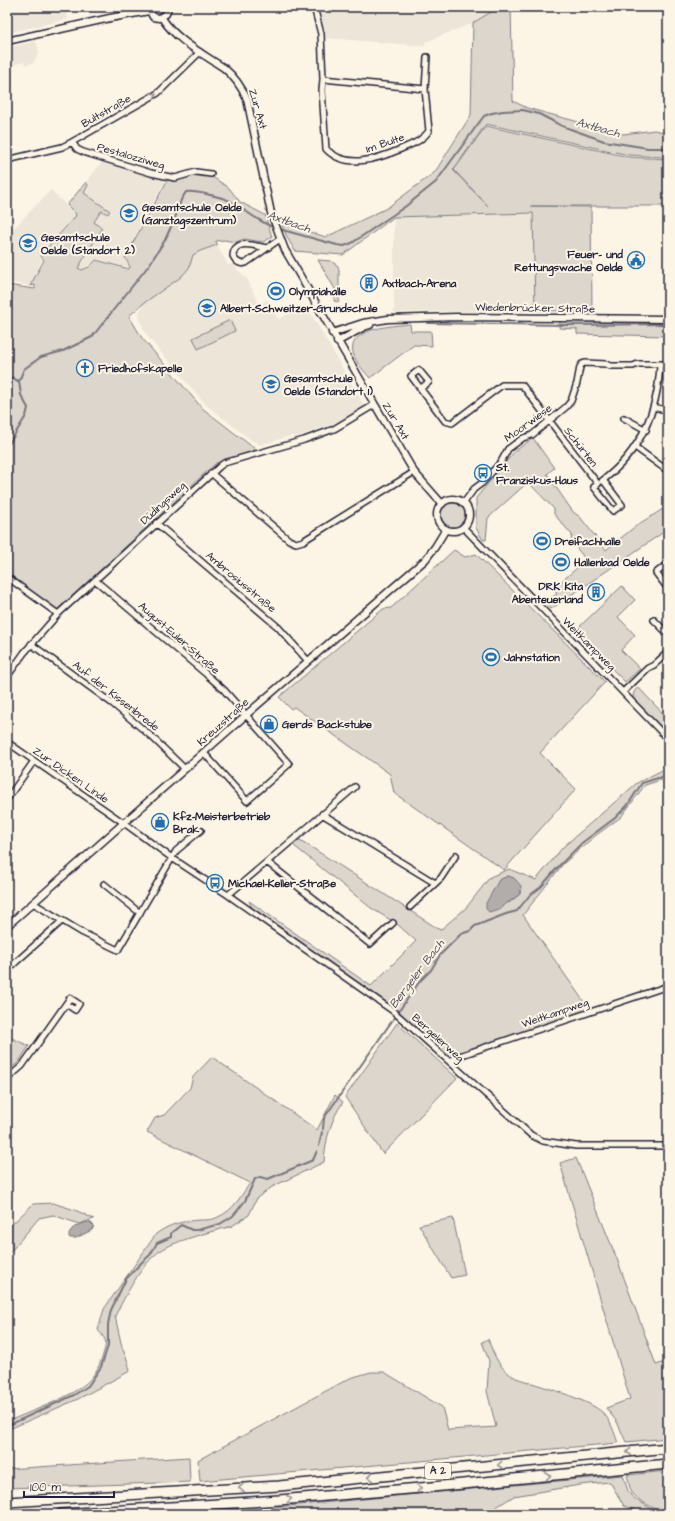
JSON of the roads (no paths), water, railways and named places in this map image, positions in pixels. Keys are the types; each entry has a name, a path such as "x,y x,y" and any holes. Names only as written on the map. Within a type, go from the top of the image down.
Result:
{"highway":[{"name":"A 2","path":"7,1502 279,1486 668,1448"},
{"name":"A 2","path":"61,1514 185,1507 432,1487 668,1464"}],"street":[{"path":"7,41 149,9 153,17 162,18 166,14 168,7"},
{"name":"Im Bulte","path":"314,7 321,34 322,90 326,149 331,155 345,160 367,161 383,157 420,141 425,136 428,131 425,89 427,57"},
{"name":"Zur Axt","path":"162,18 175,34 231,74 242,88 247,99 273,219 289,258 414,472 442,504"},
{"name":"Bultstraße","path":"7,160 62,147 72,142 158,93 200,52"},
{"path":"323,79 425,89"},
{"name":"Pestalozziweg","path":"72,142 77,149 83,152 151,173 175,178 196,172 211,174"},
{"path":"267,248 243,244 235,248 233,256 240,264 246,263 280,239"},
{"name":"Wiedenbrücker Straße","path":"332,333 372,321 388,318 456,317 668,319"},
{"name":"Wiedenbrücker Straße","path":"337,342 364,327 401,319"},
{"name":"Moorwiese","path":"463,504 474,489 482,483 501,462 508,449 523,438 532,435 566,407 571,401 582,364 633,366 638,364 668,364"},
{"name":"Schürten","path":"603,480 622,505 613,511 594,486 622,463 646,430 660,384 660,364"},
{"name":"Schürten","path":"421,388 445,421 452,423 502,385 522,385 598,484"},
{"name":"Düdingsweg","path":"7,677 31,644 58,614 156,523 224,463 304,440 334,429 374,405"},
{"path":"654,407 668,411"},
{"path":"624,418 646,430"},
{"path":"635,447 668,471"},
{"path":"211,473 289,540 296,543 303,541 414,472"},
{"path":"450,500 455,500 463,504 467,508 469,518 463,528 455,531 446,529 440,524 437,516 442,504 450,500"},
{"name":"Ambrosiusstraße","path":"156,523 278,627 308,661"},
{"name":"Weitkampweg","path":"463,528 668,739"},
{"name":"Kreuzstraße","path":"7,926 246,715 425,560 446,529"},
{"path":"668,571 665,566 656,573 666,586 668,586"},
{"path":"7,577 58,614"},
{"name":"August-Euler-Straße","path":"95,580 224,690 289,764 247,801 204,753"},
{"path":"654,620 668,634"},
{"name":"Auf der Kissenbrede","path":"31,644 113,704 147,732 185,769"},
{"path":"623,692 648,668 654,665 668,652"},
{"name":"Zur Dicken Linde","path":"7,742 124,823"},
{"path":"7,799 34,761"},
{"path":"228,895 355,787"},
{"path":"322,814 435,884"},
{"name":"Bergelerweg","path":"124,823 393,1011 531,1135 543,1141 576,1146 668,1146"},
{"path":"33,903 83,933 118,950 176,851 200,830"},
{"path":"410,907 441,878 456,855"},
{"path":"267,862 370,944 393,923"},
{"path":"104,884 140,913"},
{"path":"7,971 62,921"},
{"name":"Weitkampweg","path":"450,1062 456,1057 668,986"},
{"path":"7,1079 22,1066 66,1004"}],"waterway":[{"name":"Axtbach","path":"279,229 337,245 344,246 352,243 406,206 436,182 484,116 492,113 523,110 539,114 562,126 604,141 648,148 668,148"},
{"name":"Axtbach","path":"7,447 26,416 28,408 21,395 19,381 24,369 41,357 63,351 92,337 149,265 165,240 181,200 186,192 203,193 228,200 258,220 275,228"},
{"path":"428,323 564,325 668,324"},
{"path":"7,375 18,381"},
{"name":"Bergeler Bach","path":"323,1129 324,1118 420,981 431,970 440,955 461,934 470,931 475,926 517,911 529,896 541,887 558,867 583,842 615,818 627,806 642,783 668,775"},
{"name":"Bergeler Bach","path":"319,1146 322,1132"},
{"name":"Bergeler Bach","path":"7,1426 74,1395 88,1386 101,1367 108,1346 108,1324 111,1310 126,1279 150,1255 157,1243 171,1237 171,1233 181,1225 192,1230 197,1230 220,1224 233,1216 245,1201 255,1179 260,1177 268,1179 313,1160 317,1151"}],"place":[{"name":"Gesamtschule Oelde (Ganztagszentrum)","path":"129,213"},
{"name":"Gesamtschule Oelde (Standort 2)","path":"28,243"},
{"name":"Feuer- und Rettungswache Oelde","path":"636,260"},
{"name":"Axtbach-Arena","path":"369,283"},
{"name":"Olympiahalle","path":"276,291"},
{"name":"Albert-Schweitzer-Grundschule","path":"207,308"},
{"name":"Friedhofskapelle","path":"85,368"},
{"name":"Gesamtschule Oelde (Standort 1)","path":"271,384"},
{"name":"St. Franziskus-Haus","path":"483,473"},
{"name":"Dreifachhalle","path":"542,541"},
{"name":"Hallenbad Oelde","path":"561,562"},
{"name":"DRK Kita Abenteuerland","path":"596,592"},
{"name":"Jahnstation","path":"491,657"},
{"name":"Gerds Backstube","path":"269,724"},
{"name":"Kfz-Meisterbetrieb Brak","path":"160,822"},
{"name":"Michael-Keller-Straße","path":"215,883"}]}
